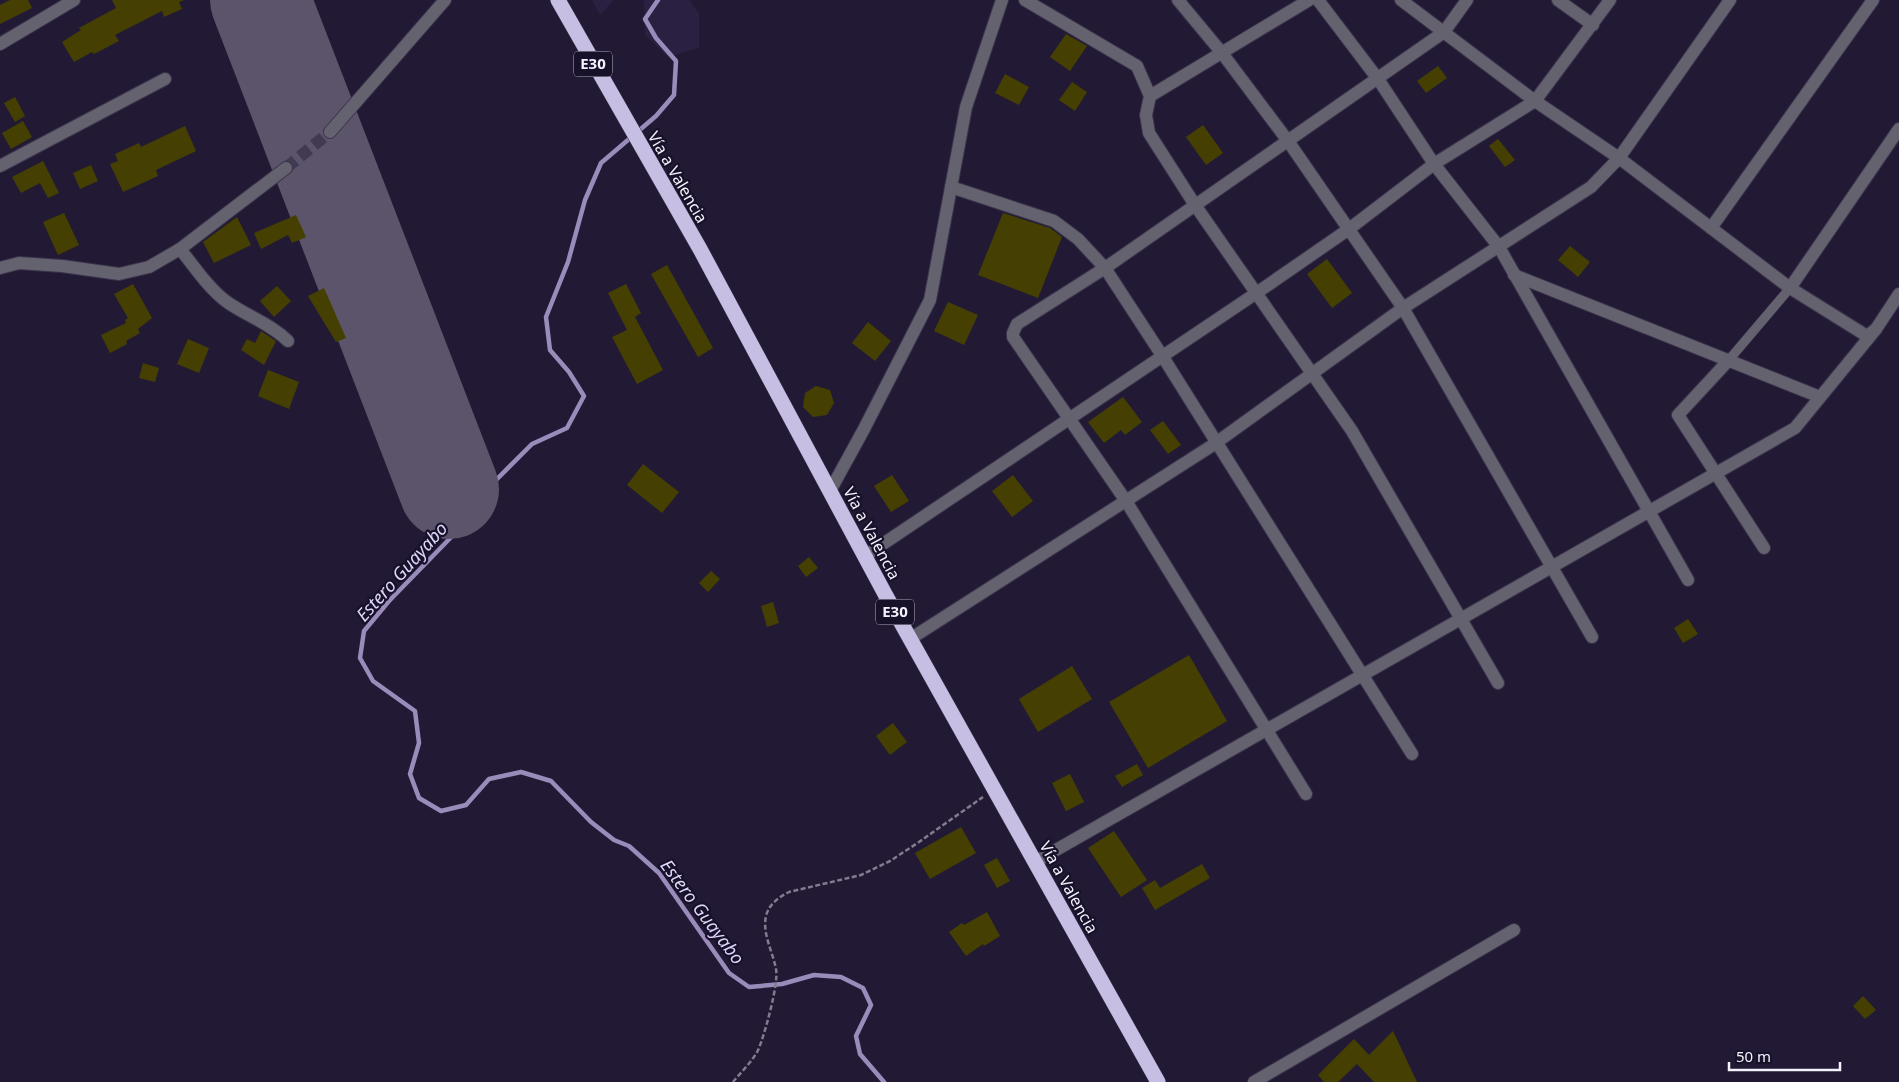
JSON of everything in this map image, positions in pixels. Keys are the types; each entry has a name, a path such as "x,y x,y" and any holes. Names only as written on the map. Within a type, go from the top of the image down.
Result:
{"highway":[{"name":"Vía a Valencia","path":"558,0 700,250 910,639 1158,1082"}],"street":[{"path":"0,44 74,0"},
{"path":"330,132 445,0"},
{"path":"830,491 930,300 966,107 1002,0"},
{"path":"1026,0 1137,66 1150,96 1146,115 1149,133 1195,205 1352,431 1498,683"},
{"path":"1178,0 1222,53 1288,141 1402,308 1592,637"},
{"path":"1150,96 1309,0"},
{"path":"1318,0 1378,79 1434,164 1499,248 1688,580"},
{"path":"1401,0 1535,101 1619,158 1790,288 1867,336 1876,329"},
{"path":"1306,794 1126,501 1013,337 1013,333 1017,324 1105,268 1444,32 1467,0"},
{"path":"1558,0 1593,25"},
{"path":"865,556 1256,294 1349,229 1434,164 1535,101 1610,0"},
{"path":"910,639 1217,442 1402,308 1499,248 1591,187 1619,158 1730,0"},
{"path":"1711,228 1873,0"},
{"path":"0,166 165,79"},
{"path":"1790,288 1899,129"},
{"path":"0,268 19,263 62,266 120,274 149,266 180,249 286,168"},
{"path":"951,187 1054,221 1078,239 1105,268 1217,442 1412,754"},
{"path":"180,249 224,300 251,318 277,331 288,342"},
{"path":"1514,275 1820,397"},
{"path":"1035,862 1795,428 1876,329 1899,294"},
{"path":"1728,361 1678,415 1764,548"},
{"path":"1254,1082 1514,930"}],"lane":[{"path":"1728,361 1790,288"}],"path":[{"path":"733,1082 759,1049 773,996 777,971 765,926 771,905 781,896 804,887 861,875 890,861 994,789"}],"shaded area":[{"path":"241,0 284,0 477,492 441,513"},
{"path":"592,0 614,0 600,15"},
{"path":"644,0 690,0 699,14 699,48 668,57 645,35"}],"building":[{"path":"10,0 28,0 32,8 0,24 0,5"},
{"path":"112,0 184,0 179,2 182,9 164,17 162,11 115,35 119,41 74,62 62,42 81,30 79,28 116,8"},
{"path":"1066,34 1087,46 1070,71 1050,57"},
{"path":"1438,66 1447,78 1426,93 1417,81"},
{"path":"1005,74 1029,87 1019,105 995,93"},
{"path":"1072,82 1087,92 1075,111 1059,100"},
{"path":"15,97 25,116 15,122 4,103"},
{"path":"23,121 32,137 11,149 2,133"},
{"path":"1203,125 1223,153 1206,165 1186,137"},
{"path":"185,126 196,151 156,170 158,176 123,192 110,164 118,161 115,154 139,143 141,147"},
{"path":"1498,139 1515,160 1505,167 1489,146"},
{"path":"43,161 59,193 48,198 40,183 21,193 12,177"},
{"path":"91,165 98,181 80,189 73,173"},
{"path":"64,213 79,245 58,255 43,222"},
{"path":"1003,213 1050,228 1062,237 1038,298 978,275"},
{"path":"296,215 306,237 292,243 288,235 261,249 254,233"},
{"path":"237,217 251,245 214,263 203,242"},
{"path":"1570,246 1590,262 1578,277 1558,260"},
{"path":"1327,259 1352,293 1332,308 1307,274"},
{"path":"667,265 713,348 698,357 651,274"},
{"path":"133,284 152,318 138,329 140,333 126,341 127,344 110,353 101,335 126,323 125,320 128,318 114,294"},
{"path":"626,284 641,313 635,317 663,370 637,384 612,337 627,330 608,293"},
{"path":"277,286 291,301 274,317 260,301"},
{"path":"324,288 346,338 336,342 308,296"},
{"path":"948,302 978,315 964,345 934,331"},
{"path":"868,322 891,341 875,361 852,343"},
{"path":"261,331 276,341 264,365 241,350 247,339 255,343"},
{"path":"188,339 209,348 199,373 177,364"},
{"path":"143,363 159,368 155,382 139,378"},
{"path":"268,370 299,382 289,409 258,396"},
{"path":"816,386 830,390 834,403 827,415 813,417 803,407 805,393"},
{"path":"1123,397 1142,422 1125,435 1121,430 1104,443 1088,422"},
{"path":"1163,421 1181,445 1168,454 1150,430"},
{"path":"643,464 679,492 662,513 627,485"},
{"path":"892,475 909,501 891,512 874,486"},
{"path":"1013,475 1033,501 1012,517 992,491"},
{"path":"809,557 818,568 806,577 798,566"},
{"path":"711,571 720,579 708,592 699,583"},
{"path":"773,602 779,623 767,627 761,606"},
{"path":"1688,619 1698,634 1683,643 1674,628"},
{"path":"1189,655 1227,721 1148,768 1109,702"},
{"path":"1072,666 1092,699 1038,732 1019,699"},
{"path":"893,723 907,742 890,755 876,736"},
{"path":"1137,764 1143,775 1122,787 1115,776"},
{"path":"1070,774 1084,802 1066,811 1052,783"},
{"path":"961,827 976,853 930,879 915,853"},
{"path":"1114,831 1147,880 1121,897 1088,848"},
{"path":"997,858 1010,881 997,888 984,865"},
{"path":"1202,864 1210,878 1155,910 1142,888 1155,880 1160,888"},
{"path":"987,912 1000,936 984,946 983,944 966,956 949,932 962,923 964,925"},
{"path":"1863,996 1876,1010 1865,1019 1853,1006"},
{"path":"1393,1031 1417,1082 1374,1082 1357,1064 1338,1082 1324,1082 1318,1075 1354,1039 1369,1055"}],"waterway":[{"name":"Estero Guayabo","path":"658,0 645,19 656,38 676,61 674,95 656,116 601,163 585,200 568,262 546,317 550,350 569,372 584,396 567,428 532,444 494,482 462,526 389,601 364,631 360,658 373,681 415,711 419,743 410,774 419,798 441,811 466,805 489,779 521,772 551,781 591,822 614,840 629,846 659,873 729,973 749,987 782,984 814,975 841,977 863,988 871,1005 856,1036 860,1054 884,1082"}],"runway":[{"path":"260,0 449,489"}],"tunnel":[{"path":"286,168 330,132"}]}
